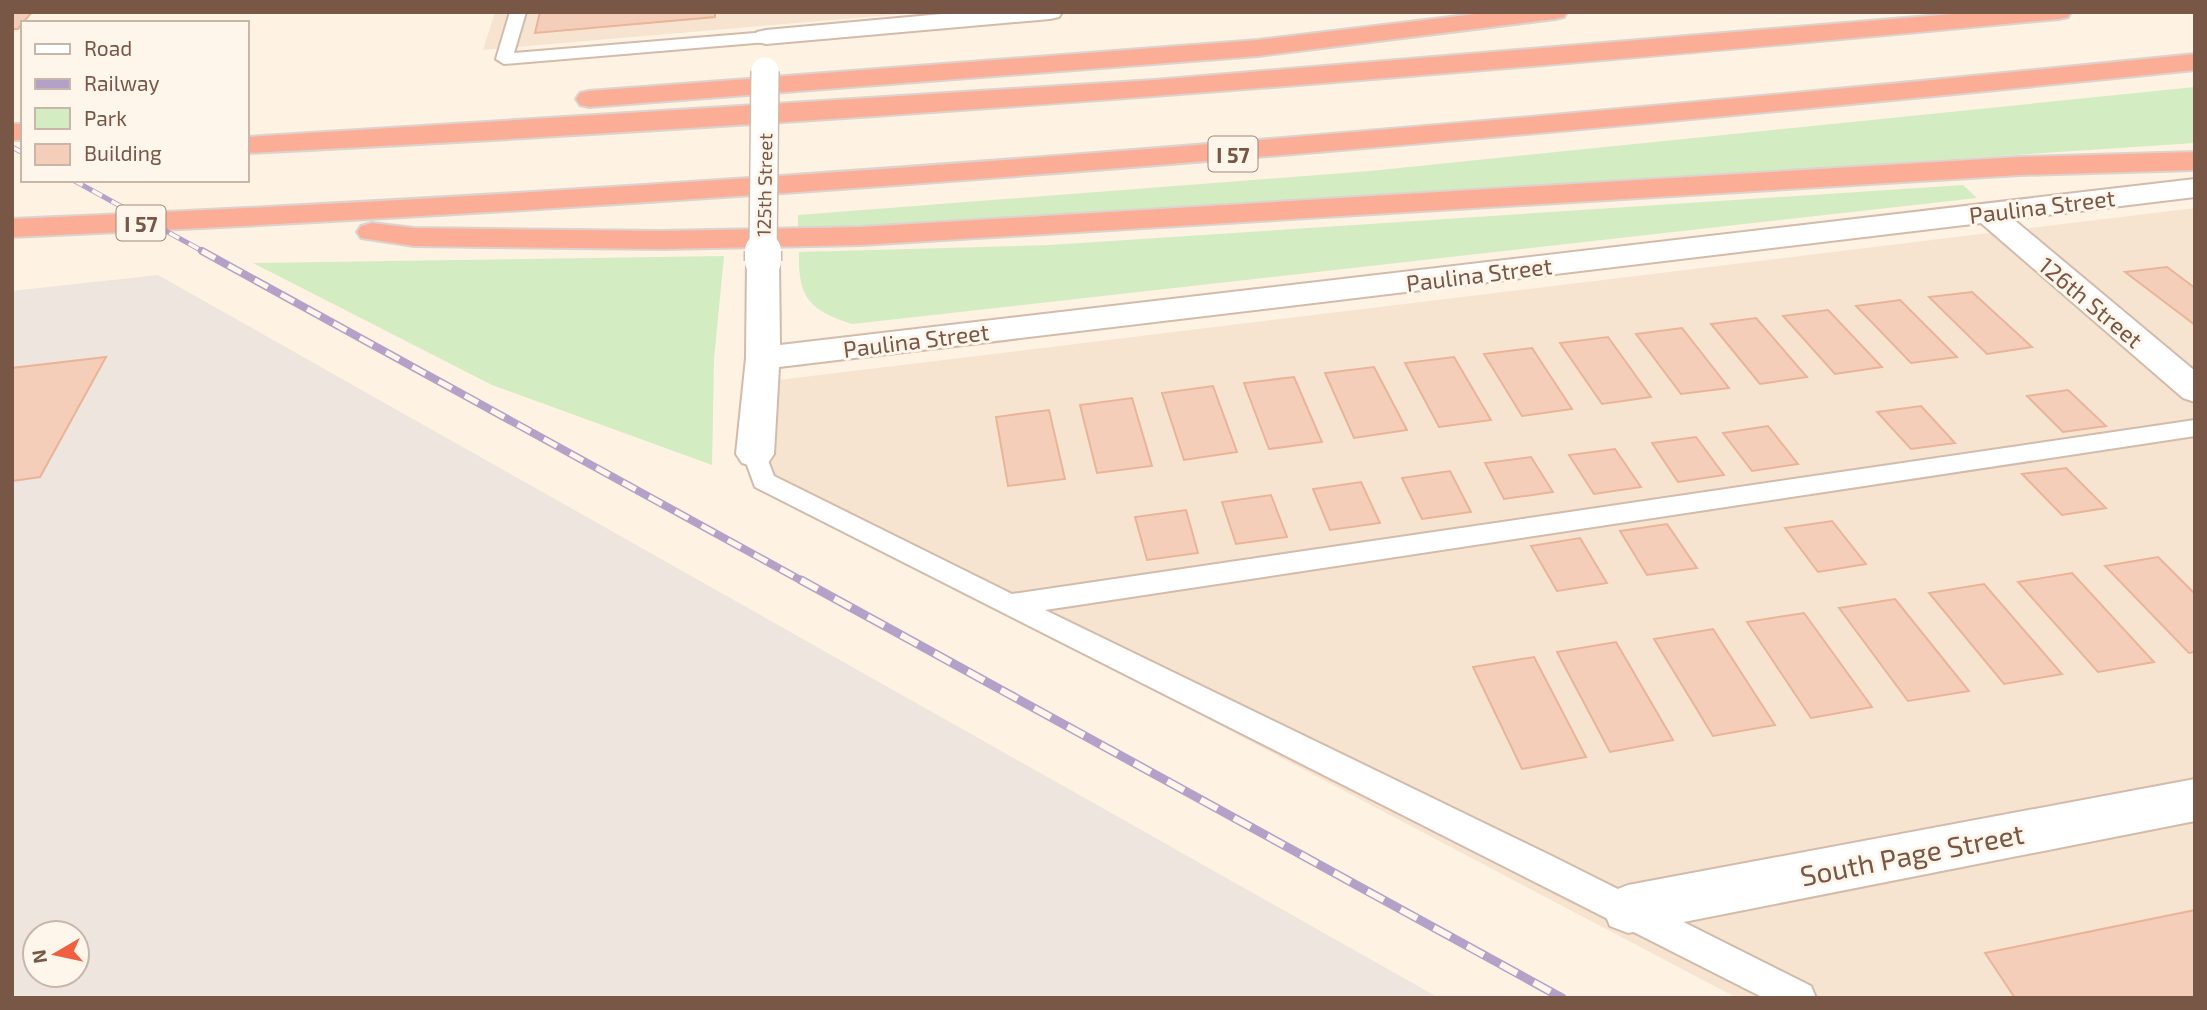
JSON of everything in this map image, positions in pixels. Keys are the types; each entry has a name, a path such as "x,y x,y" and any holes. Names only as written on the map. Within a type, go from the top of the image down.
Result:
{"highway":[{"path":"382,112 868,79 1258,48 1555,12"},
{"path":"248,145 1167,89 1494,64 2059,12"},
{"name":"I 57","path":"12,228 269,219 818,185 1206,157 1543,128 2195,62"},
{"path":"269,219 414,237 661,240 861,236 2020,166 2195,161"}],"street":[{"path":"766,24 1050,12"},
{"name":"125th Street","path":"755,454 763,358 766,24"},
{"name":"Paulina Street","path":"763,358 2195,187"},
{"name":"126th Street","path":"1988,213 2195,390"},
{"name":"South Page Street","path":"1628,909 2195,800"}],"lane":[{"path":"518,12 504,59 766,24"},
{"path":"1009,606 2195,428"},
{"path":"755,454 764,481 1009,606 1628,909 1800,998"}],"shaded area":[{"path":"495,12 925,12 483,50"},
{"path":"2195,208 2195,998 1737,998 770,488 770,381"},
{"path":"158,275 1439,998 12,998 12,291"}],"green space":[{"path":"2195,87 2195,143 1036,220 798,228 798,215 1370,171"},
{"path":"1963,185 1977,198 852,324 825,313 809,300 799,268 799,252 1050,245"},
{"path":"724,256 714,359 712,465 492,385 253,263"}],"building":[{"path":"12,12 32,12 25,21 21,21 18,29 12,29"},
{"path":"540,12 715,12 715,17 535,33"},
{"path":"2167,267 2195,288 2195,325 2125,272"},
{"path":"1972,292 2032,347 1987,354 1929,297"},
{"path":"1900,300 1957,357 1911,363 1856,306"},
{"path":"1828,310 1882,367 1835,374 1783,316"},
{"path":"1756,318 1807,377 1760,384 1711,324"},
{"path":"1682,328 1729,388 1681,394 1636,334"},
{"path":"1608,337 1651,397 1602,404 1560,343"},
{"path":"1532,348 1572,409 1522,416 1484,354"},
{"path":"106,357 40,477 12,481 12,368"},
{"path":"1454,357 1491,420 1439,427 1405,363"},
{"path":"1374,367 1407,430 1354,438 1325,373"},
{"path":"1294,377 1322,442 1269,449 1244,383"},
{"path":"1213,386 1237,452 1184,460 1162,393"},
{"path":"2068,390 2106,426 2063,432 2027,396"},
{"path":"1132,398 1152,466 1097,473 1080,405"},
{"path":"1921,406 1955,443 1911,449 1877,412"},
{"path":"1049,410 1065,479 1008,486 996,417"},
{"path":"1768,426 1798,464 1752,471 1723,433"},
{"path":"1696,437 1724,475 1678,482 1652,443"},
{"path":"1615,449 1641,487 1594,494 1569,455"},
{"path":"1531,457 1553,492 1504,499 1485,463"},
{"path":"2066,468 2106,508 2062,515 2022,474"},
{"path":"1450,471 1471,512 1422,519 1402,478"},
{"path":"1361,482 1380,523 1330,530 1313,489"},
{"path":"1271,495 1287,537 1236,544 1222,502"},
{"path":"1186,510 1198,553 1147,560 1135,517"},
{"path":"1832,521 1866,564 1818,572 1785,528"},
{"path":"1667,524 1697,568 1647,575 1620,531"},
{"path":"1580,538 1607,583 1557,591 1531,546"},
{"path":"2158,557 2195,594 2195,652 2189,653 2105,566"},
{"path":"2072,573 2154,662 2098,672 2018,582"},
{"path":"1984,584 2062,674 2004,684 1929,593"},
{"path":"1895,599 1969,691 1908,701 1839,608"},
{"path":"1804,613 1872,707 1811,718 1747,622"},
{"path":"1713,629 1775,725 1713,736 1654,639"},
{"path":"1616,642 1673,740 1610,752 1557,652"},
{"path":"1534,657 1586,757 1522,769 1473,667"},
{"path":"2195,910 2195,998 2015,998 1985,953"}],"railway":[{"path":"12,147 21,152"},
{"path":"77,182 206,253"},
{"path":"202,251 804,582"},
{"path":"801,580 1562,998"}]}
